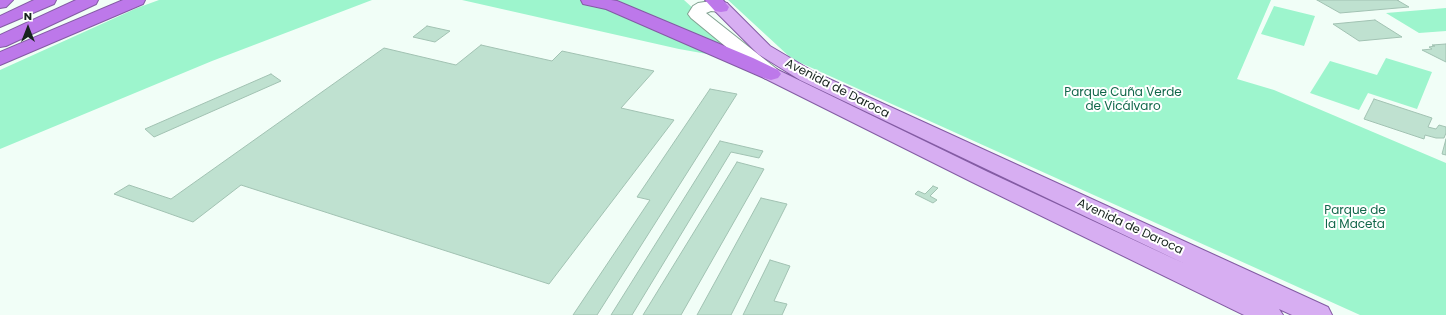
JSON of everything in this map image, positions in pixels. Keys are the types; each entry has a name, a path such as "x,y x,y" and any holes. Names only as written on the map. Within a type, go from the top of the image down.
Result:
{"highway":[{"path":"0,3 5,0"},
{"path":"0,22 48,0"},
{"path":"0,42 90,0"},
{"path":"0,53 58,26 122,0"},
{"path":"0,59 137,0"},
{"path":"590,0 618,8 771,74"}],"main road":[{"name":"Avenida de Daroca","path":"717,4 764,50 807,76 1318,315"},
{"name":"Avenida de Daroca","path":"771,74 1001,188 1269,315"}],"street":[{"name":"Avenida de Daroca","path":"717,4 704,7 699,10 697,14 771,74"}],"green space":[{"path":"159,0 372,0 212,61 0,149 0,70 137,8"},
{"path":"462,0 684,0 752,62 679,49"},
{"name":"Parque Cuña Verde de Vicálvaro","path":"728,0 1271,0 1237,79 1274,90 1446,163 1446,315 1360,315 792,59"},
{"path":"1274,6 1315,16 1304,46 1261,34"},
{"path":"1446,8 1446,31 1419,33 1386,13"},
{"path":"1386,58 1432,72 1417,109 1368,93 1359,110 1310,93 1330,61 1377,75"}],"building":[{"path":"1317,0 1397,0 1409,7 1340,13"},
{"path":"1375,20 1402,37 1359,41 1333,24"},
{"path":"427,26 450,31 435,42 413,37"},
{"path":"1446,44 1446,62 1422,50 1432,49 1429,47 1435,46 1432,45"},
{"path":"481,45 552,61 562,51 654,71 621,108 674,120 549,284 241,185 193,222 114,194 129,185 171,199 384,48 456,65"},
{"path":"271,74 281,81 154,137 145,129"},
{"path":"710,89 737,94 597,315 573,315 650,200 637,197"},
{"path":"1374,99 1432,118 1428,127 1436,129 1439,125 1446,127 1444,138 1436,138 1425,135 1424,139 1364,119"},
{"path":"1446,139 1446,155 1442,154"},
{"path":"720,141 763,151 759,158 731,152 632,315 611,315"},
{"path":"737,162 764,169 681,315 643,315"},
{"path":"933,186 938,188 930,196 937,200 933,203 915,194 918,191 925,194"},
{"path":"761,198 787,204 731,315 697,315"},
{"path":"770,260 790,266 774,301 787,304 782,315 743,315"}],"park label":[{"name":"Parque de la Maceta","path":"1355,218"}]}
